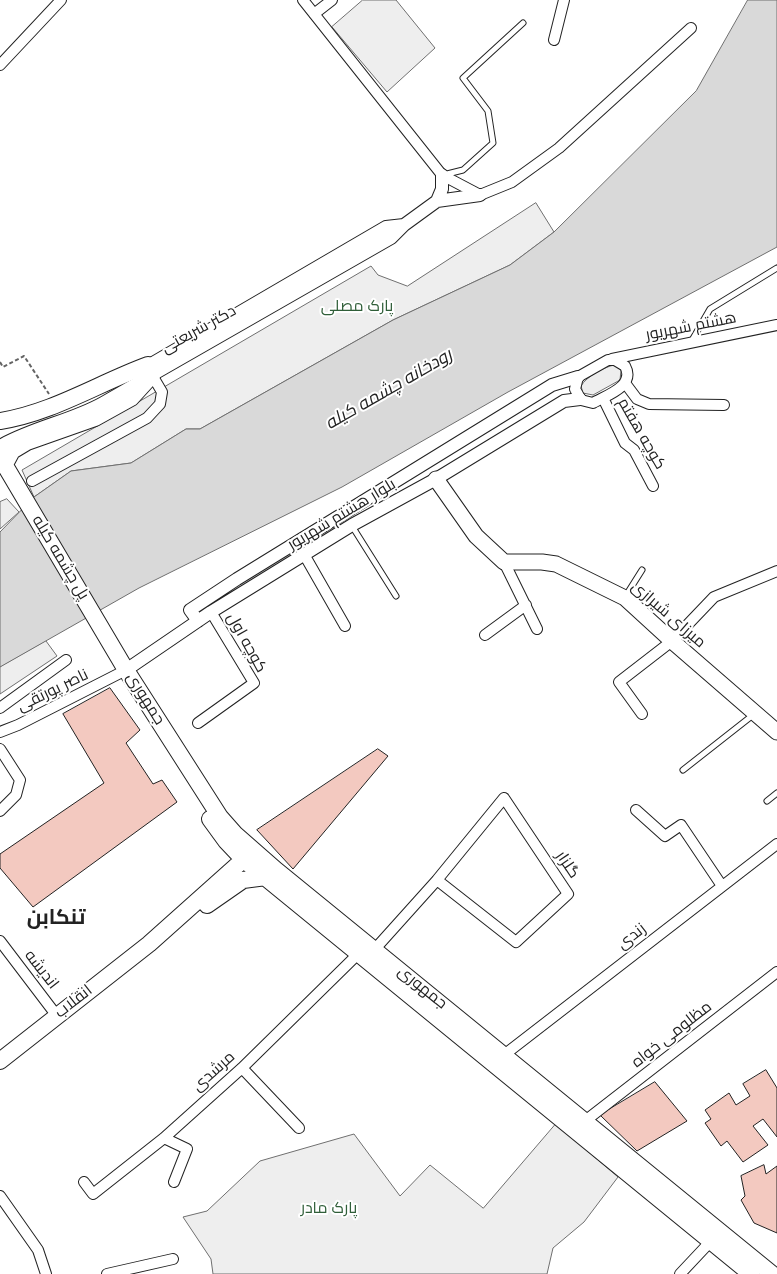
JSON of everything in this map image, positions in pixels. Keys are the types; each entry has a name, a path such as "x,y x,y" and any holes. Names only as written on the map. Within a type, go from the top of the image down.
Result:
{"main road":[{"path":"0,421 13,419 89,392 118,376 150,370"},
{"path":"2,464 12,451 27,442 94,418 131,398 150,370"},
{"name":"پل چشمه کیله","path":"2,464 119,667"},
{"path":"436,479 476,536 504,562"},
{"name":"میرزای شیرازی","path":"504,562 556,564 625,598 777,732"},
{"name":"جمهوری","path":"119,667 209,819 226,841 249,855 375,949 772,1274"},
{"name":"جمهوری","path":"249,855 266,878 751,1274"},
{"name":"انقلاب","path":"0,1061 149,944 249,855"},
{"name":"انقلاب","path":"149,944 243,880 266,878"},
{"path":"772,1274 777,1270"}],"street":[{"path":"0,65 61,0"},
{"path":"303,0 442,175 480,195 512,182 559,148 691,28"},
{"path":"314,14 332,0"},
{"path":"554,40 564,0"},
{"path":"437,201 442,189 442,175"},
{"name":"دکتر شریعتی","path":"0,436 86,403 150,370 279,296 386,227 404,225 437,201 480,195"},
{"name":"هشتم شهریور","path":"578,377 612,359 777,325"},
{"path":"578,377 575,389 580,399 593,403 603,398 626,384 628,376 627,369 619,361 612,359"},
{"path":"32,481 147,418 160,404 162,392 150,370"},
{"name":"دکتر شریعتی","path":"0,446 50,423 88,411 150,370"},
{"name":"بلوار هشتم شهریور","path":"198,621 190,610 552,385 578,377"},
{"path":"626,384 637,399 650,404 724,405"},
{"name":"کوچه هفتم","path":"603,398 625,443 634,450 653,486"},
{"name":"بلوار هشتم شهریور","path":"119,667 305,556 352,525 436,479 564,401 580,399"},
{"path":"305,556 345,626"},
{"path":"504,562 537,629"},
{"path":"642,714 619,682 672,641 714,597 777,571"},
{"path":"485,635 526,605"},
{"name":"کوچه اول","path":"198,723 254,683 211,612"},
{"path":"0,708 66,660"},
{"name":"ناصر پورتقی","path":"0,732 119,667"},
{"path":"0,749 20,780 16,795 0,811"},
{"name":"گلزار","path":"375,949 437,880 504,798 568,894 516,942 437,880"},
{"path":"636,810 665,836 681,825 722,886"},
{"name":"زندی","path":"504,1055 777,844"},
{"name":"اندیشه","path":"0,941 57,1016"},
{"name":"مرشدی","path":"84,1182 93,1194 164,1138 242,1068 358,954"},
{"name":"مظلومی خواه","path":"585,1121 777,972"},
{"path":"242,1068 299,1128"},
{"path":"164,1138 187,1149 174,1182"},
{"path":"0,1196 38,1250 46,1274"},
{"path":"680,1274 711,1241"},
{"path":"107,1274 173,1259"}],"lane":[{"path":"442,175 464,170 493,143 488,112 463,78 523,23"},
{"path":"691,342 710,309 777,268"},
{"path":"352,525 396,596"},
{"path":"625,598 642,570"},
{"path":"683,770 755,713"},
{"path":"767,801 777,793"}],"path":[{"path":"0,362 3,367 24,356 55,403"}],"green space":[{"path":"363,0 396,0 435,48 387,92 332,27"},
{"name":"پارک مصلی","path":"536,203 554,232 510,265 393,320 200,429 186,429 131,463 71,471 34,497 22,470 371,266 378,275 407,286"},
{"path":"615,365 621,370 620,380 593,395 583,393 581,386 587,379 601,370"},
{"path":"7,499 19,512 0,529 0,502"},
{"path":"46,641 57,656 0,694 0,667"},
{"name":"پارک مادر","path":"556,1124 618,1177 584,1222 553,1248 547,1274 213,1274 211,1259 183,1217 207,1211 260,1161 354,1134 400,1196 430,1165 483,1208"}],"water":[{"name":"رودخانه چشمه کیله","path":"748,0 777,0 777,247 508,392 342,487 139,588 0,667 0,532 34,497 71,471 131,463 186,429 200,429 393,320 510,265 554,232 696,91"}],"building":[{"path":"110,688 140,730 126,743 153,784 162,780 177,802 33,907 0,868 0,854 104,783 63,714"},
{"path":"378,749 388,756 293,869 257,830"},
{"path":"766,1070 777,1088 777,1137 763,1119 753,1126 768,1145 743,1162 727,1141 721,1146 705,1123 711,1119 705,1110 729,1093 736,1105 750,1096 743,1084"},
{"path":"655,1082 687,1121 637,1151 600,1115"},
{"path":"764,1165 766,1174 777,1166 777,1233 754,1223 741,1200 745,1196 741,1176"}],"district":[{"name":"تنکابن","path":"56,919"}]}
